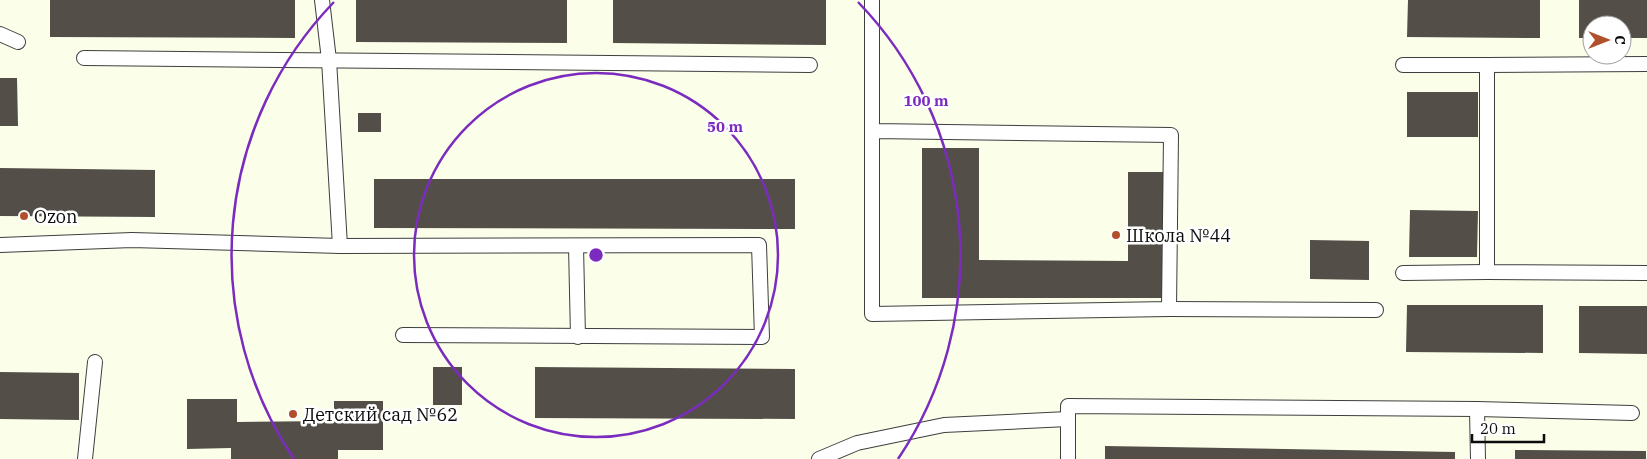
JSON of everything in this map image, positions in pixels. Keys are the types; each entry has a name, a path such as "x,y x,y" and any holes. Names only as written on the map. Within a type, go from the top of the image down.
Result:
{"lane":[{"path":"322,0 329,60 340,246"},
{"path":"872,0 874,131 872,314 1169,309 1376,310"},
{"path":"0,34 18,42"},
{"path":"84,58 810,65"},
{"path":"1403,65 1647,64"},
{"path":"1487,65 1487,272"},
{"path":"874,131 1171,135 1169,309"},
{"path":"0,245 132,240 340,246 759,246 762,336 578,337 403,335"},
{"path":"576,246 578,337"},
{"path":"1403,273 1647,273"},
{"path":"85,459 95,362"},
{"path":"1068,459 1068,406 1477,409 1632,413"},
{"path":"1477,409 1478,459"},
{"path":"819,459 857,443 944,425 1068,420"}],"building":[{"path":"50,0 295,0 295,38 50,37"},
{"path":"356,0 567,0 567,43 356,42"},
{"path":"613,0 826,0 826,45 613,43"},
{"path":"1408,0 1540,0 1540,38 1407,37"},
{"path":"1579,0 1647,0 1647,38 1632,38 1632,15 1582,15 1582,38 1579,38"},
{"path":"0,78 17,78 18,126 0,126"},
{"path":"1407,92 1478,92 1478,137 1407,137"},
{"path":"358,113 381,113 381,132 358,132"},
{"path":"922,148 979,148 979,260 1128,261 1128,172 1165,172 1165,298 922,298"},
{"path":"0,168 155,170 155,217 0,216"},
{"path":"374,179 795,179 795,229 374,228"},
{"path":"1410,210 1478,211 1477,257 1409,257"},
{"path":"1310,240 1369,241 1369,280 1310,279"},
{"path":"1407,305 1543,305 1543,353 1406,352"},
{"path":"1579,306 1647,306 1647,354 1579,353"},
{"path":"433,367 462,367 462,405 433,405"},
{"path":"535,367 795,369 795,419 535,418"},
{"path":"0,372 79,373 79,420 0,419"},
{"path":"187,399 237,399 237,422 334,421 334,401 383,401 383,450 338,450 338,459 231,459 231,448 187,449"},
{"path":"1105,446 1455,452 1455,459 1105,459"},
{"path":"1515,450 1646,451 1646,459 1515,459"}],"place":[{"name":"Ozon","path":"24,216"},
{"name":"Школа №44","path":"1116,235"},
{"name":"Детский сад №62","path":"293,414"}]}
